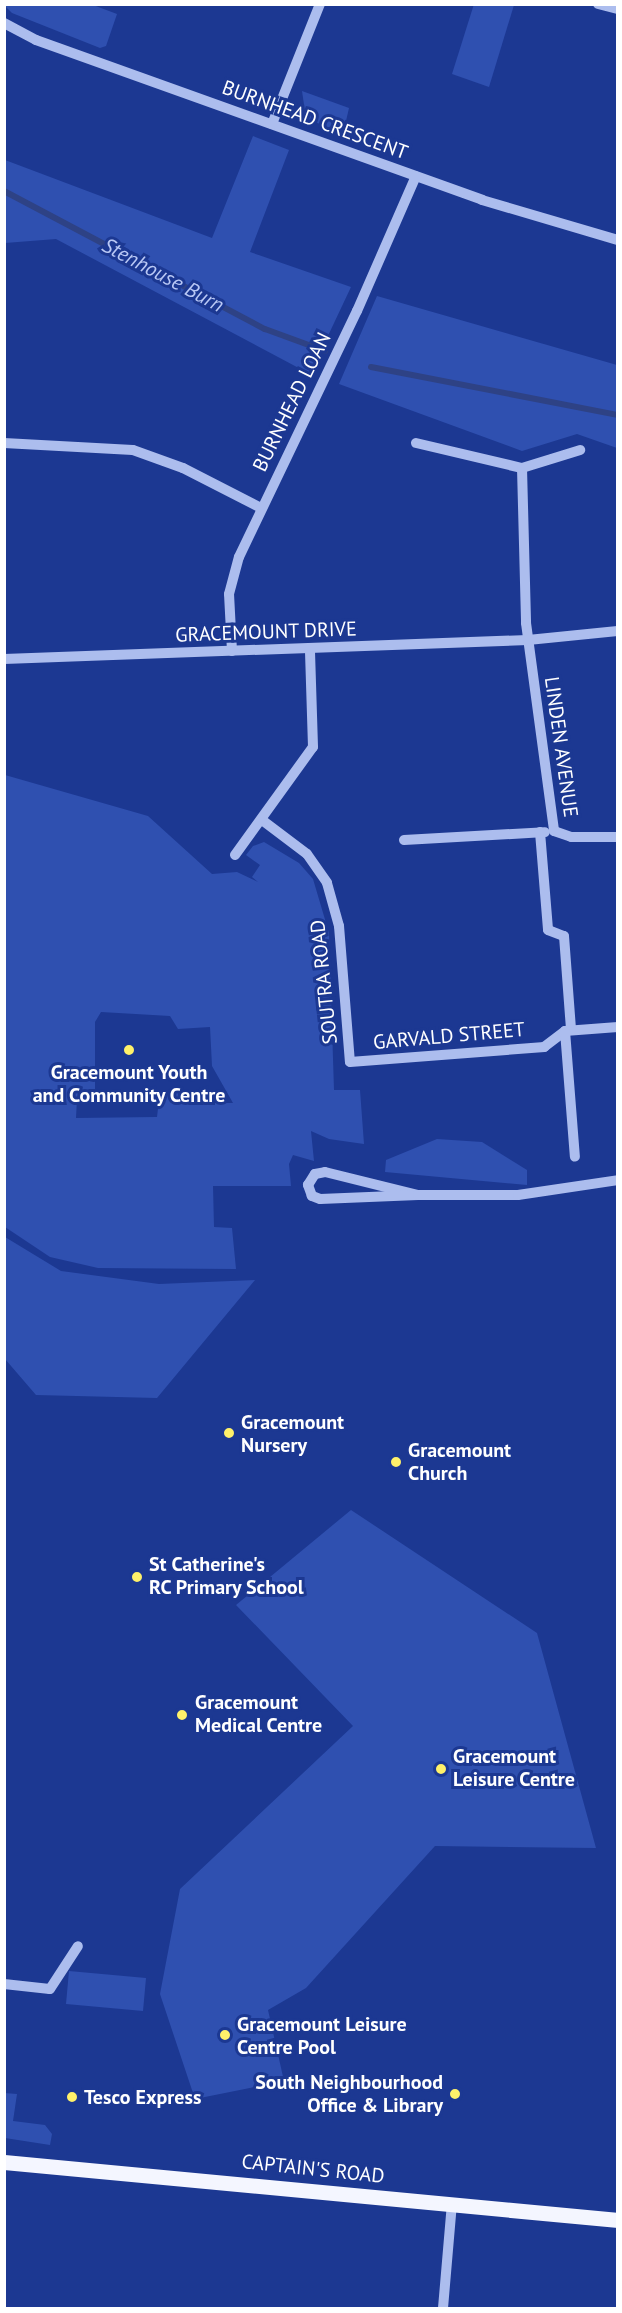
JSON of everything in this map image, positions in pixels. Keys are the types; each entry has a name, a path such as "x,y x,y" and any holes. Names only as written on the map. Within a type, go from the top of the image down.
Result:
{"main road":[{"name":"CAPTAIN'S ROAD","path":"4,2162 618,2220"}],"street":[{"path":"272,124 320,4"},
{"path":"598,4 618,9"},
{"name":"BURNHEAD CRESCENT","path":"4,23 36,40 416,176 560,226 618,240"},
{"name":"BURNHEAD LOAN","path":"232,651 229,594 239,557 357,311 416,176"},
{"path":"4,443 133,450 183,468 261,508"},
{"path":"416,443 522,468 580,450"},
{"path":"522,468 528,640"},
{"name":"GRACEMOUNT DRIVE","path":"4,659 528,640 618,631"},
{"name":"LINDEN AVENUE","path":"528,640 554,831 571,837 618,837"},
{"path":"235,855 313,747 310,649"},
{"name":"SOUTRA ROAD","path":"262,820 307,854 327,883 339,926 350,1062"},
{"path":"404,840 554,831"},
{"path":"540,832 548,930 564,936 575,1157"},
{"name":"GARVALD STREET","path":"350,1062 544,1047 568,1030 618,1027"},
{"path":"418,1195 322,1172 312,1176 308,1185 312,1196 320,1199 418,1195 518,1195 618,1180"},
{"path":"4,1984 50,1989 78,1946"},
{"path":"443,2308 452,2204"}],"shaded area":[{"path":"474,4 514,5 489,87 452,74"},
{"path":"4,5 93,5 117,14 106,46 100,48 12,13"},
{"path":"302,91 349,108 343,134 306,118"},
{"path":"253,136 289,150 250,252 351,287 310,374 56,239 5,243 5,160 212,238"},
{"path":"377,296 617,365 617,448 577,434 522,451 339,384"},
{"path":"5,775 148,816 212,874 237,872 258,882 252,877 260,865 246,855 253,846 264,842 299,863 313,879 329,933 334,1090 360,1090 364,1144 329,1139 311,1131 314,1161 293,1155 289,1164 291,1186 213,1186 214,1227 232,1228 236,1269 98,1268 50,1257 5,1227","holes":["101,1012 170,1016 178,1029 210,1027 212,1066 233,1103 214,1103 208,1092 174,1090 159,1100 157,1117 76,1118 77,1099 87,1099 95,1093 95,1022"]},
{"path":"437,1139 482,1142 527,1170 527,1185 385,1172 386,1160"},
{"path":"5,1237 61,1271 159,1284 255,1280 157,1398 36,1395 5,1359"},
{"name":"Gracemount Leisure Centre","path":"351,1510 537,1633 596,1848 435,1846 306,1988 268,2010 284,2081 195,2099 160,1994 180,1889 353,1726 236,1605"},
{"path":"69,1971 146,1978 143,2011 66,2004"},
{"path":"4,2093 17,2094 13,2121 45,2125 52,2134 50,2145 5,2138"}],"waterway":[{"name":"Stenhouse Burn","path":"4,191 265,329 325,351"},
{"name":"Stenhouse Burn","path":"371,367 618,415"}],"place":[{"name":"Gracemount Youth and Community Centre","path":"129,1050"},
{"name":"Gracemount Nursery","path":"229,1433"},
{"name":"Gracemount Church","path":"396,1462"},
{"name":"St Catherine's RC Primary School","path":"137,1577"},
{"name":"Gracemount Medical Centre","path":"182,1715"},
{"name":"Gracemount Leisure Centre","path":"441,1769"},
{"name":"Gracemount Leisure Centre Pool","path":"225,2035"},
{"name":"South Neighbourhood Office & Library","path":"455,2094"},
{"name":"Tesco Express","path":"72,2097"}]}
